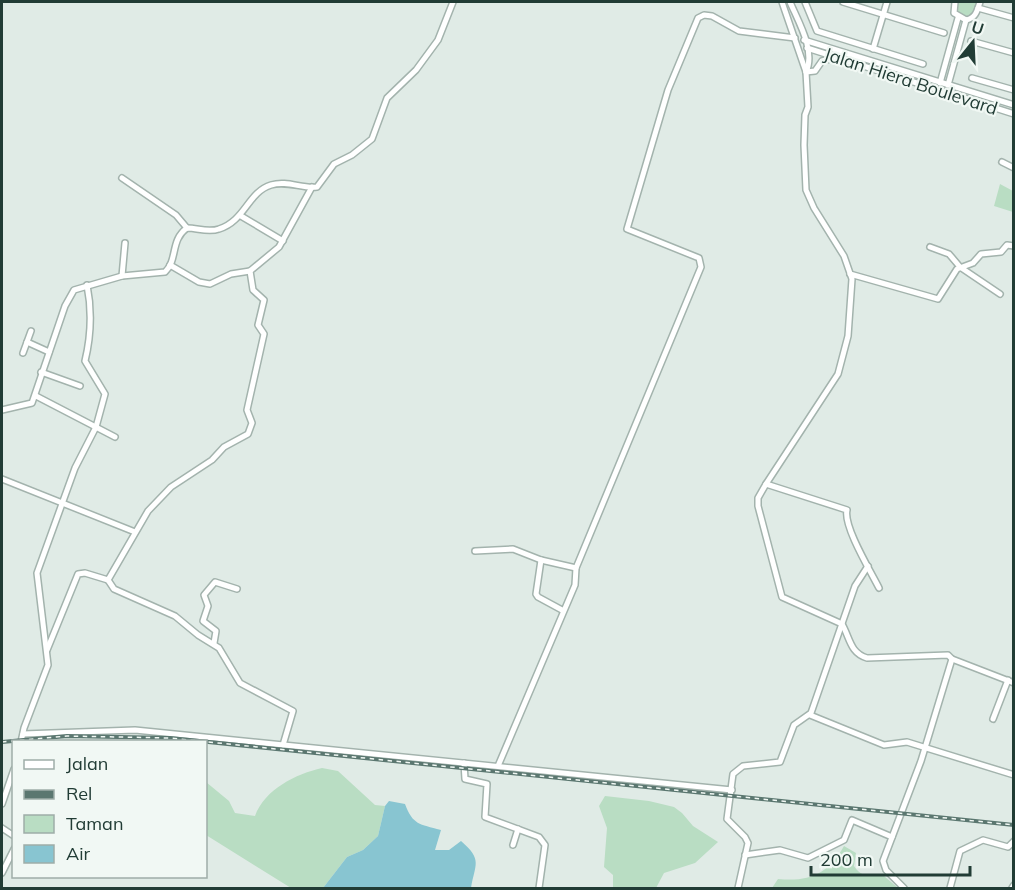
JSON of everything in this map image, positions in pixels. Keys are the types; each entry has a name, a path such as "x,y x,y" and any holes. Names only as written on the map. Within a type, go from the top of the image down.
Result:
{"street":[{"path":"122,178 176,215 187,228 208,231 219,229 241,216 256,194 271,185 284,183 312,187 321,184 334,164 352,155 372,139 387,98 416,70 438,40 453,2"},
{"name":"Jalan Hiera Boulevard","path":"782,2 806,72"},
{"name":"Jalan Hiera Boulevard","path":"790,2 804,40 1014,105"},
{"path":"805,2 817,31 923,64"},
{"path":"843,2 944,33"},
{"path":"873,49 887,2"},
{"path":"955,2 954,13 958,18 966,20 972,18 979,5 1014,18"},
{"path":"498,766 562,610 575,585 576,568 702,263 699,258 629,231 626,226 668,90 701,16 712,16 739,31 804,40 810,64 806,72 808,106 804,135 806,190 814,208 844,256 850,274 848,336 838,374 758,498 758,506 782,597 842,624 855,652 867,658 948,654 952,659 1011,682 993,719"},
{"path":"939,89 958,18"},
{"path":"777,37 787,28 788,20"},
{"path":"946,91 966,20"},
{"path":"970,41 1014,53"},
{"path":"800,51 807,48"},
{"name":"Jalan Hiera Boulevard","path":"807,48 1014,114"},
{"path":"948,54 956,56"},
{"path":"806,72 815,71 818,65 828,58 842,59"},
{"path":"972,78 1014,90"},
{"path":"1002,162 1014,168"},
{"path":"170,265 199,282 210,284 231,274 250,271 277,250 312,187"},
{"path":"241,216 283,241"},
{"path":"2,410 29,404 36,396 41,372 67,299 74,290 122,276 165,272 170,265 176,240 187,228"},
{"path":"122,276 125,243"},
{"path":"850,274 938,299 960,267 973,263 981,254 1001,252 1007,245 1014,246"},
{"path":"930,247 949,254 960,267 1000,294"},
{"path":"108,580 148,511 171,487 212,460 224,447 248,434 252,423 247,410 264,336 258,325 264,300 253,290 250,271"},
{"path":"21,740 46,670 47,651 37,573 75,468 96,428 105,394 86,361 91,310 87,285"},
{"path":"23,353 32,330"},
{"path":"27,342 49,352"},
{"path":"41,372 80,386"},
{"path":"36,396 115,437"},
{"path":"2,479 135,532"},
{"path":"766,484 847,510 846,514 879,588"},
{"path":"475,551 510,548 541,560 576,568"},
{"path":"541,560 536,594 562,610"},
{"path":"738,888 747,840 727,819 732,790 730,781 738,768 751,764 780,762 794,725 810,715 857,581 868,566"},
{"path":"47,651 78,574 85,573 108,580 114,589 170,612 198,635 214,643 240,683 293,711 294,717 283,745"},
{"path":"214,643 216,631 203,621 208,606 204,595 215,582 237,589"},
{"path":"904,888 884,867 892,837 925,748 952,659"},
{"path":"810,715 884,745 904,741 1014,775"},
{"path":"22,734 135,730 732,790"},
{"path":"464,763 465,779 487,784 485,817 539,837 547,849 539,888"},
{"path":"2,804 12,775"},
{"path":"745,855 780,850 808,858 844,840 852,820 892,837"},
{"path":"513,845 518,829"},
{"path":"950,888 960,851 983,840 1008,847 1014,841"},
{"path":"2,873 12,853"}],"green space":[{"path":"957,2 978,2 974,13 965,17 957,13"},
{"path":"1000,184 1013,191 1013,212 994,206"},
{"path":"322,768 338,771 375,805 385,806 378,836 363,850 347,857 323,888 291,888 207,836 207,783 229,801 235,813 255,816 266,798 282,784 302,774"},
{"path":"605,796 649,801 674,807 693,826 718,842 695,863 664,873 656,888 613,888 613,875 604,867 607,828 599,806"},
{"path":"844,846 856,853 854,866 860,873 867,876 884,876 898,888 772,888 778,879 800,879 825,870"}],"water":[{"path":"389,801 405,804 411,816 418,823 441,830 435,850 449,850 461,841 468,847 476,863 471,888 323,888 347,857 363,850 378,836 385,806"}],"railway":[{"path":"24,740 67,736 189,740"},
{"path":"2,742 12,741"},
{"path":"207,742 1014,825"}]}
